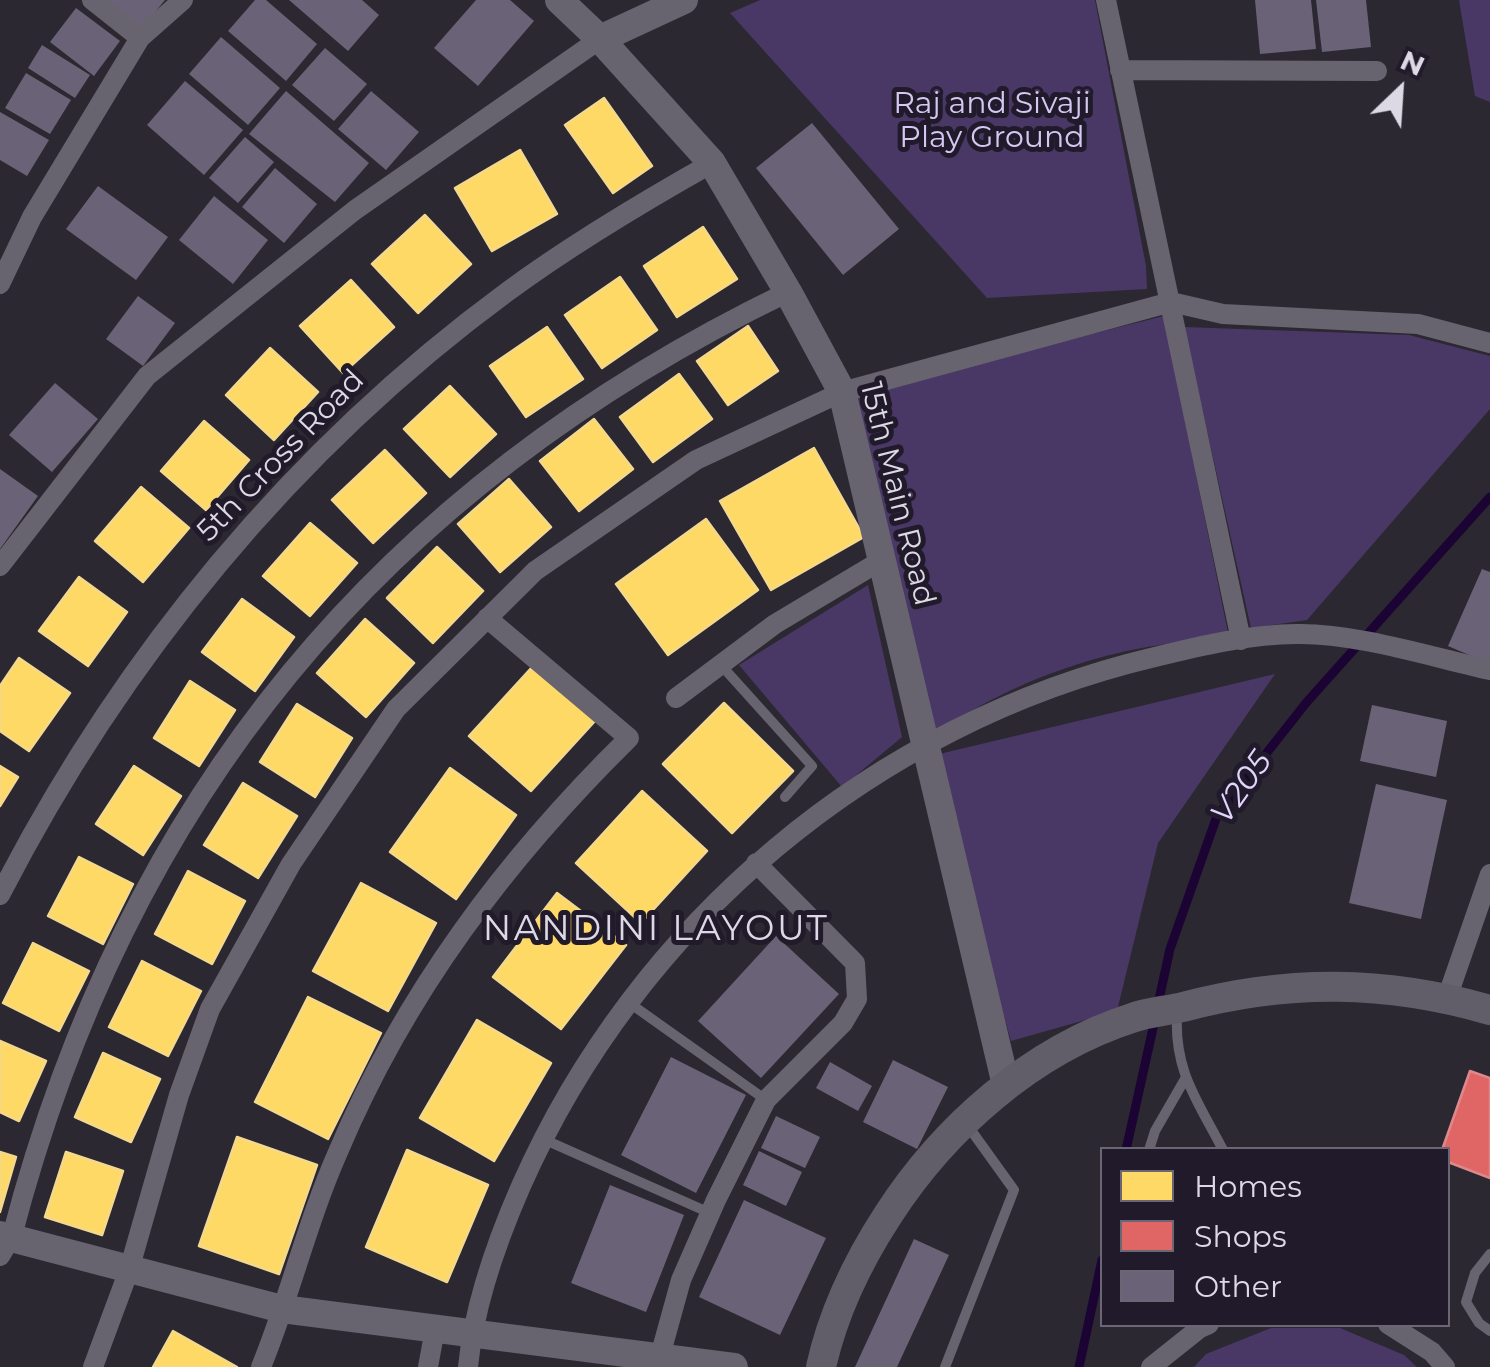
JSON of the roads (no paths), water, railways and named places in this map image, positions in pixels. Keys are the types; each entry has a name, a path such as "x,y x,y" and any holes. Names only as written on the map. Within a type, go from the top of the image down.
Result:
{"main road":[{"path":"822,1367 839,1310 876,1233 925,1164 1006,1084 1055,1054 1132,1018 1266,988 1372,987 1447,998 1490,1010"}],"street":[{"path":"92,0 140,38"},
{"path":"0,284 32,218 140,38 183,0"},
{"name":"15th Main Road","path":"559,0 600,39 712,163 842,392 1006,1084"},
{"path":"0,566 147,376 355,210 600,39 684,0"},
{"path":"1106,0 1241,640"},
{"path":"1120,70 1377,70"},
{"name":"5th Cross Road","path":"0,895 60,784 113,702 212,571 310,463 380,396 506,293 586,238 712,163"},
{"path":"734,1367 658,1362 282,1309 4,1243 51,1101 103,970 169,845 216,771 290,672 386,568 490,474 619,383 725,322 788,292"},
{"path":"93,1367 128,1270 179,1095 210,1009 291,864 396,709 535,571 696,460 842,392 1171,302 1223,314 1418,324 1490,342"},
{"path":"676,698 775,624 882,560"},
{"path":"261,1367 337,1153 383,1057 417,998 495,884 538,832 629,738 487,618"},
{"path":"468,1367 471,1334 504,1226 543,1139 581,1072 628,1002 673,945 756,863 811,817 863,781 968,722 1074,679 1184,650 1298,634 1373,644 1490,670"},
{"path":"658,1362 681,1280 766,1100 843,1023 858,998 854,963 756,863"},
{"path":"1447,998 1490,874"},
{"path":"1151,1367 1202,1327"},
{"path":"1393,1327 1432,1352 1444,1367"},
{"path":"428,1367 435,1329"}],"lane":[{"path":"720,664 812,766 785,797"},
{"path":"628,1002 766,1100"},
{"path":"1177,1008 1176,1035 1184,1080 1220,1147"},
{"path":"1150,1147 1184,1080"},
{"path":"945,1367 1014,1190 965,1122"},
{"path":"543,1139 710,1213"},
{"path":"1490,1254 1475,1273 1466,1302 1479,1323 1490,1331"}],"waterway":[{"name":"V205","path":"1158,1004 1170,949 1217,816 1306,703 1490,497"},
{"name":"V205","path":"1127,1147 1155,1019"},
{"name":"V205","path":"1079,1367 1100,1269"}],"district":[{"name":"NANDINI LAYOUT","path":"656,930"}],"park label":[{"name":"Raj and Sivaji Play Ground","path":"992,121"}]}
